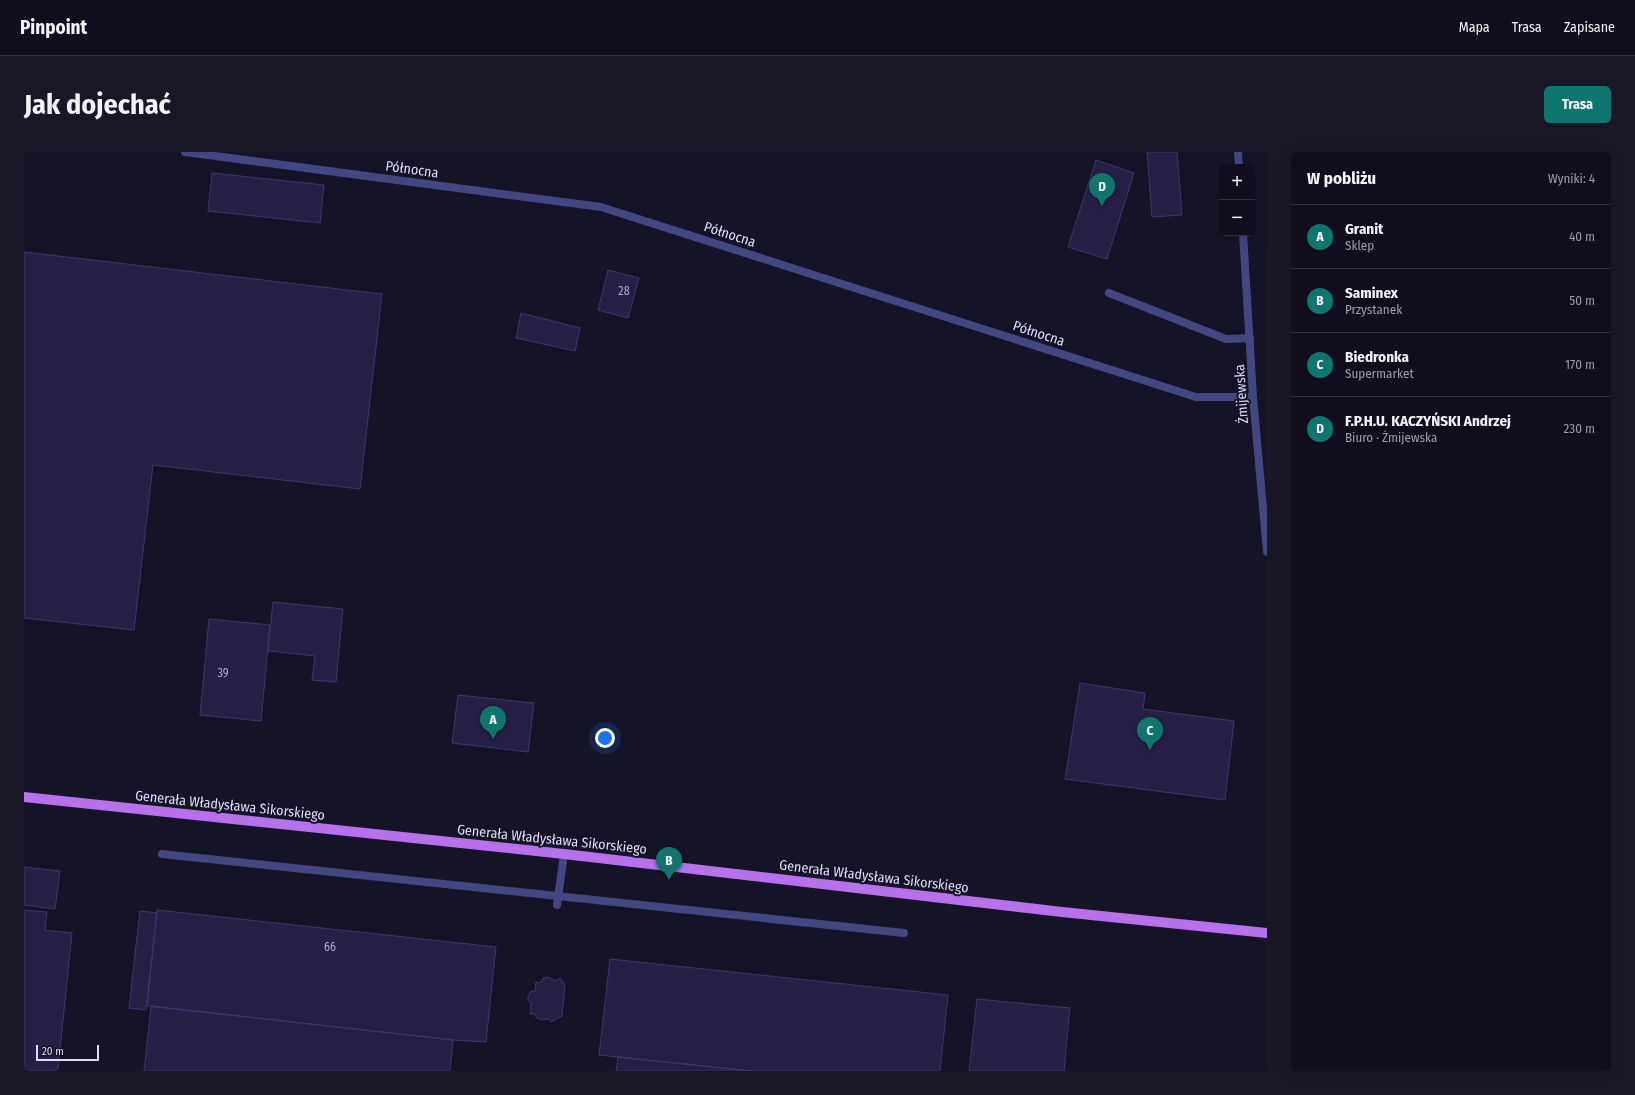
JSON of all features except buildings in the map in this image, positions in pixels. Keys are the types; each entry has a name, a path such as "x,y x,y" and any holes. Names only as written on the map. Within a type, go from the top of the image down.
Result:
{"main road":[{"name":"Generała Władysława Sikorskiego","path":"24,797 564,854 1069,912 1267,933"}],"street":[{"name":"Północna","path":"185,152 601,207 1196,397 1253,397"},
{"path":"1238,152 1239,164"},
{"name":"Żmijewska","path":"1243,236 1253,397 1267,552"},
{"path":"1109,293 1226,339 1250,338"},
{"path":"162,854 904,933"},
{"path":"557,906 564,854"}],"place":[{"name":"F.P.H.U. KACZYŃSKI Andrzej","path":"1102,206"},
{"name":"Granit","path":"493,739"},
{"name":"Biedronka","path":"1150,750"},
{"name":"Saminex","path":"669,880"}]}
